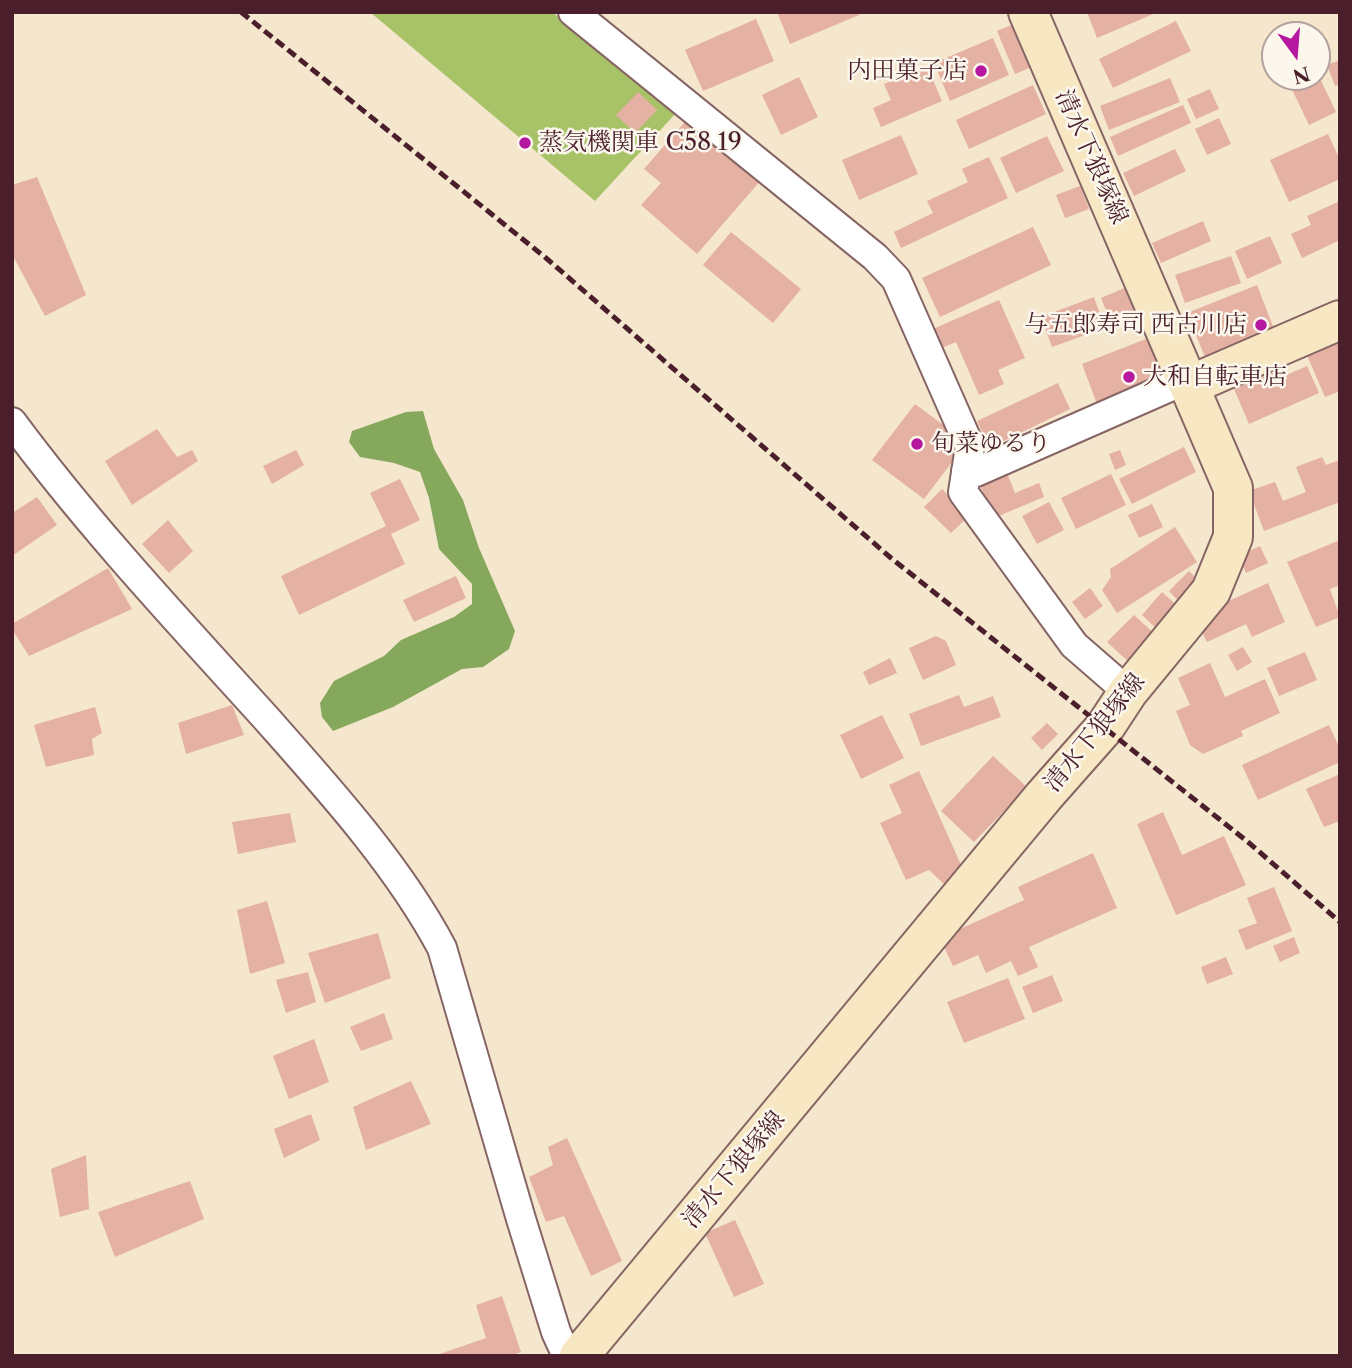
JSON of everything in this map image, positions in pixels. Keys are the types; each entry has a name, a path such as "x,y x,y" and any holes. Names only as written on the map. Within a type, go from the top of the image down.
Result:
{"main road":[{"name":"清水下狼塚線","path":"579,1356 1035,806 1105,727 1128,692 1211,591 1233,537 1233,488 1028,12"},
{"path":"1190,385 1340,320"}],"street":[{"path":"573,12 876,257 895,279 970,447 963,492 1074,645 1128,692"},
{"path":"966,471 976,472 1174,385 1190,385"},
{"path":"12,422 104,537 324,783 426,918 442,948 521,1219 556,1332 567,1356"}],"green space":[{"path":"370,12 552,12 677,112 595,201"},
{"path":"423,411 434,449 463,500 479,548 515,631 509,649 483,667 462,669 393,707 333,731 322,717 320,703 334,681 384,656 401,640 454,617 472,604 472,584 439,549 429,498 420,472 394,463 360,457 349,442 352,431 406,412"}],"building":[{"path":"777,12 858,12 859,15 790,44"},
{"path":"1087,12 1158,12 1097,38"},
{"path":"756,19 774,61 703,91 685,50"},
{"path":"1024,20 1041,63 1015,74 997,31"},
{"path":"1176,21 1191,51 1113,88 1099,59"},
{"path":"993,38 1009,75 950,101 934,63"},
{"path":"1340,60 1340,84 1335,86 1331,76 1331,63"},
{"path":"927,66 942,101 881,127 873,108 891,100 884,84"},
{"path":"799,77 818,117 781,135 762,95"},
{"path":"1170,78 1180,102 1109,130 1100,106"},
{"path":"1033,85 1046,114 969,149 956,120"},
{"path":"1210,89 1219,109 1196,119 1187,99"},
{"path":"1293,91 1326,91 1336,112 1309,125"},
{"path":"638,92 657,110 635,133 616,115"},
{"path":"1183,105 1191,123 1118,156 1110,137"},
{"path":"690,116 762,179 697,254 641,205 661,183 644,169"},
{"path":"1219,118 1231,144 1207,155 1195,129"},
{"path":"1328,134 1340,160 1340,179 1289,202 1270,160"},
{"path":"901,135 918,174 859,200 842,160"},
{"path":"1047,136 1064,171 1016,193 1000,158"},
{"path":"1175,149 1186,171 1134,196 1123,173"},
{"path":"989,157 1008,198 901,248 894,232 933,213 927,201 968,182 962,169"},
{"path":"37,177 86,295 45,316 12,254 12,185"},
{"path":"1080,186 1089,209 1065,218 1056,195"},
{"path":"1340,201 1340,240 1302,258 1291,234 1311,225 1307,216"},
{"path":"1203,221 1211,241 1161,263 1152,243"},
{"path":"1033,227 1051,265 940,317 922,278"},
{"path":"731,232 801,289 773,323 703,265"},
{"path":"1270,236 1282,263 1247,279 1235,251"},
{"path":"1231,256 1241,283 1185,303 1175,275"},
{"path":"1257,285 1274,329 1205,357 1187,313"},
{"path":"1129,286 1141,315 1113,327 1101,298"},
{"path":"1094,297 1105,328 1052,347 1041,317"},
{"path":"999,300 1025,358 998,370 1004,384 979,395 956,342 939,349 931,330"},
{"path":"1340,331 1340,391 1325,397 1303,346"},
{"path":"1151,337 1167,377 1097,404 1082,364"},
{"path":"1307,366 1319,393 1249,424 1234,389 1272,372 1275,380"},
{"path":"1058,383 1070,409 989,448 977,421"},
{"path":"915,404 946,427 955,458 924,499 872,460"},
{"path":"157,429 177,457 192,450 198,461 132,505 105,461"},
{"path":"1184,447 1196,472 1132,504 1119,479"},
{"path":"296,450 304,465 272,484 263,466"},
{"path":"1120,450 1126,465 1115,470 1109,454"},
{"path":"1322,457 1326,465 1340,460 1340,502 1264,531 1249,491 1275,482 1283,501 1306,492 1296,467"},
{"path":"1007,473 1015,493 1039,483 1044,497 994,518 980,485"},
{"path":"1111,474 1126,505 1076,529 1061,498"},
{"path":"400,479 420,520 391,534 405,564 299,615 281,576 386,526 370,493"},
{"path":"942,489 969,516 951,533 924,507"},
{"path":"37,497 57,525 12,556 12,513"},
{"path":"1049,502 1064,530 1037,544 1022,516"},
{"path":"1152,504 1163,527 1139,538 1128,515"},
{"path":"168,520 193,551 169,573 142,544"},
{"path":"1175,527 1197,562 1117,613 1102,590 1111,577 1110,569"},
{"path":"1340,540 1340,585 1330,589 1340,617 1316,627 1287,562"},
{"path":"1260,546 1268,563 1246,573 1238,556"},
{"path":"108,568 132,609 29,656 12,629 12,624"},
{"path":"1189,571 1203,585 1182,605 1169,591"},
{"path":"456,576 466,598 414,622 403,600"},
{"path":"1268,583 1285,622 1252,637 1246,624 1207,642 1199,626 1209,610"},
{"path":"1090,588 1103,606 1085,619 1072,602"},
{"path":"1162,592 1181,609 1160,632 1142,615"},
{"path":"1134,615 1157,636 1131,664 1107,642"},
{"path":"936,636 946,641 956,665 923,680 909,648"},
{"path":"1243,647 1252,662 1237,671 1228,655"},
{"path":"1305,652 1317,680 1279,696 1267,668"},
{"path":"890,658 897,673 869,685 863,672"},
{"path":"1210,663 1225,697 1265,679 1280,713 1241,731 1243,736 1203,754 1190,745 1176,711 1190,705 1178,678"},
{"path":"959,695 964,707 993,696 1001,717 921,746 909,714"},
{"path":"232,705 244,735 186,754 178,723"},
{"path":"95,707 102,733 92,739 94,755 46,767 34,725"},
{"path":"882,715 904,758 861,779 840,735"},
{"path":"1047,723 1058,734 1042,750 1031,738"},
{"path":"1329,725 1340,749 1340,762 1258,800 1242,765"},
{"path":"993,756 1027,787 974,842 941,811"},
{"path":"919,771 962,867 945,885 929,870 906,880 880,823 902,813 889,785"},
{"path":"1340,774 1340,821 1324,827 1306,789"},
{"path":"1163,812 1182,855 1224,836 1246,885 1176,915 1137,824"},
{"path":"290,813 296,842 238,854 232,822"},
{"path":"1093,853 1117,908 1029,947 1038,967 1018,976 1011,961 986,973 978,955 953,966 940,938 1024,900 1018,887"},
{"path":"1274,887 1292,931 1246,950 1238,930 1257,923 1247,898"},
{"path":"267,901 285,963 250,974 237,910"},
{"path":"378,933 391,978 325,1003 308,953"},
{"path":"1294,937 1300,953 1280,962 1273,946"},
{"path":"1226,957 1233,974 1207,984 1201,967"},
{"path":"308,972 316,1002 286,1013 276,980"},
{"path":"1052,975 1063,1001 1033,1013 1022,987"},
{"path":"1008,978 1025,1019 964,1043 947,1002"},
{"path":"384,1013 393,1039 361,1051 350,1027"},
{"path":"314,1039 329,1082 289,1099 273,1056"},
{"path":"411,1081 431,1124 366,1150 353,1107"},
{"path":"311,1114 320,1140 284,1158 274,1129"},
{"path":"567,1138 622,1261 591,1276 564,1216 546,1222 529,1177 553,1165 548,1147"},
{"path":"86,1155 89,1209 60,1217 51,1169"},
{"path":"190,1181 204,1219 115,1257 98,1212"},
{"path":"735,1220 764,1284 734,1297 705,1233"},
{"path":"502,1296 521,1352 510,1356 434,1356 486,1338 476,1305"}],"railway":[{"path":"241,12 546,258 891,558 1248,842 1340,922"}],"place":[{"name":"内田菓子店","path":"981,71"},
{"name":"蒸気機関車 C58 19","path":"525,143"},
{"name":"与五郎寿司 西古川店","path":"1261,325"},
{"name":"大和自転車店","path":"1129,377"},
{"name":"旬菜ゆるり","path":"917,444"}]}
